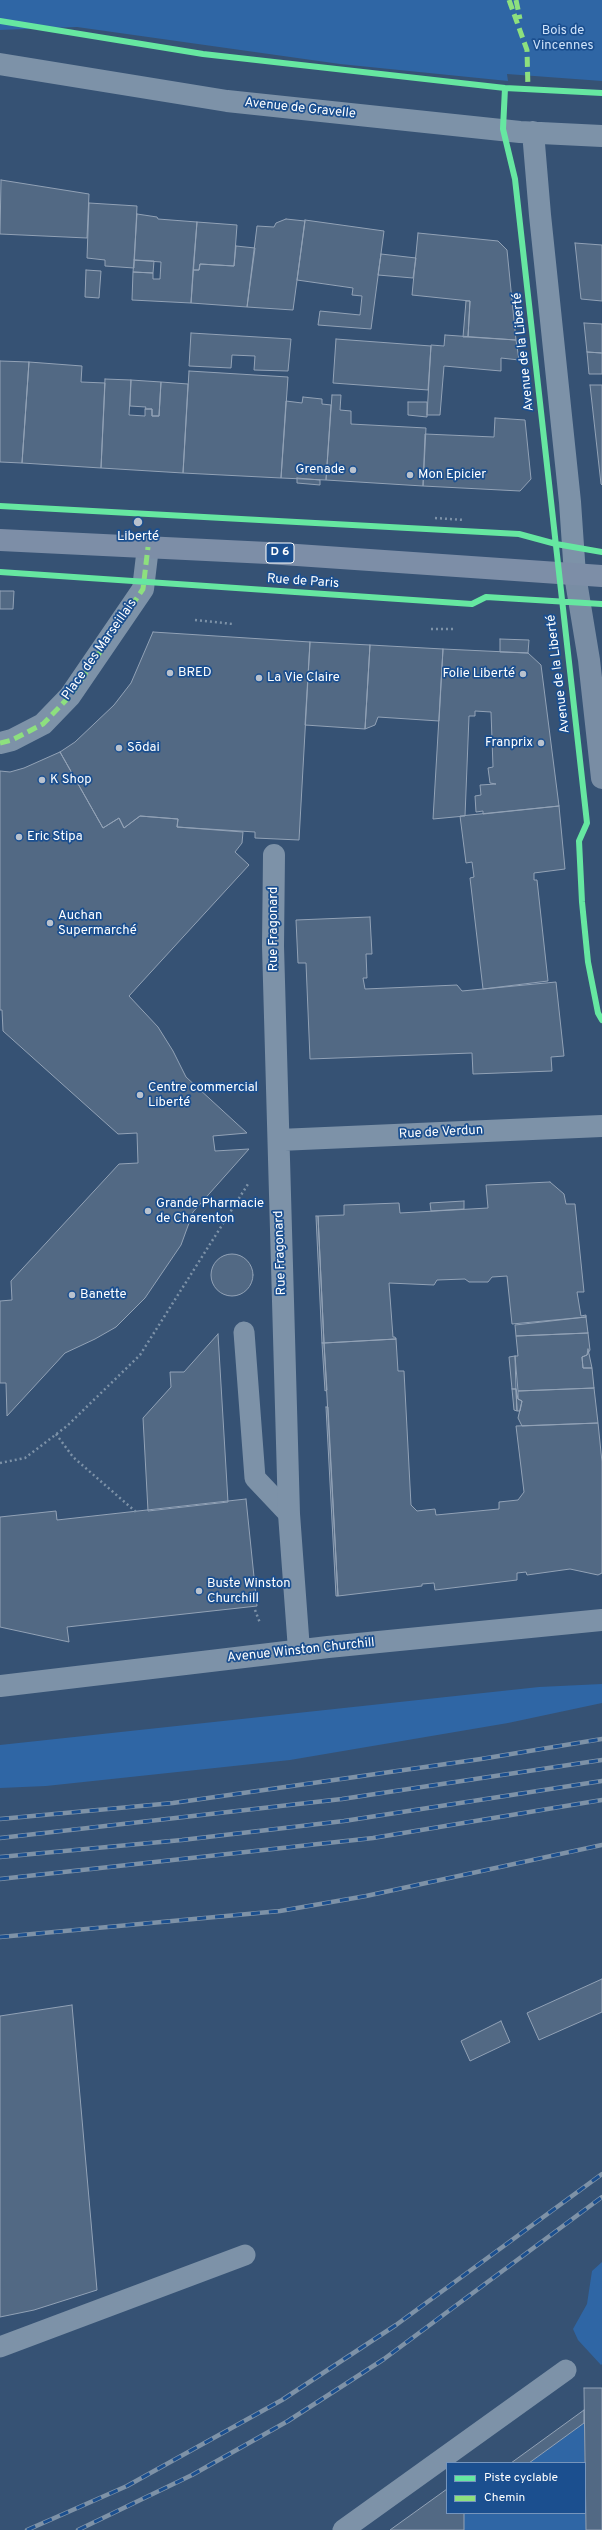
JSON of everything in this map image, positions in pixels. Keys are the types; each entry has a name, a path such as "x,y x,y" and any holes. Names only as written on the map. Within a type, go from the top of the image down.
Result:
{"main road":[{"name":"Rue de Paris","path":"0,540 293,554 602,576"},
{"path":"576,575 587,646 602,778"}],"street":[{"name":"Avenue de Gravelle","path":"0,64 227,101 534,132 602,136"},
{"path":"534,132 576,575"},
{"name":"Place des Marseillais","path":"0,743 12,740 43,724 70,696 143,588 148,547"},
{"name":"Rue Fragonard","path":"274,855 273,946 289,1514 299,1650"},
{"name":"Rue de Verdun","path":"279,1140 602,1126"},
{"name":"Avenue Winston Churchill","path":"0,1686 299,1650 602,1620"}],"lane":[{"path":"244,1332 255,1478 289,1514"},
{"path":"0,2347 245,2255"},
{"path":"343,2530 566,2370"}],"path":[{"path":"435,518 464,520"},
{"path":"195,620 233,624"},
{"path":"431,629 456,629"},
{"path":"0,1463 25,1458 67,1426 140,1354 251,1179"},
{"path":"56,1434 73,1456 136,1512"},
{"path":"255,1610 260,1624"}],"green space":[{"name":"Bois de Vincennes","path":"0,0 602,0 602,81 507,74 508,81 340,64 77,27 0,30"},
{"path":"602,1684 602,1703 508,1723 290,1760 46,1786 0,1788 0,1745 539,1687"},
{"path":"602,2262 601,2365 578,2340 573,2329 587,2304 592,2271"},
{"path":"584,2423 585,2462 530,2462"},
{"path":"464,2514 586,2514 586,2530 464,2530"}],"building":[{"path":"1,180 89,194 87,238 0,234"},
{"path":"89,203 137,206 134,268 105,266 105,260 87,258"},
{"path":"137,214 157,217 158,219 197,222 191,303 132,300 133,272 153,273 153,279 160,279 161,262 134,260"},
{"path":"286,219 305,221 293,310 247,307 257,226 274,227 276,223"},
{"path":"305,220 384,231 371,329 318,325 320,311 360,315 362,296 352,295 353,288 297,280"},
{"path":"197,222 237,225 234,266 200,264 199,270 193,270"},
{"path":"418,233 498,241 507,250 516,340 468,337 470,301 412,295"},
{"path":"575,243 602,245 602,301 581,299"},
{"path":"236,246 255,248 247,307 191,303 193,270 199,270 200,264 234,266"},
{"path":"381,254 416,258 413,278 378,275"},
{"path":"134,260 154,261 153,273 133,272"},
{"path":"86,270 101,271 99,298 85,297"},
{"path":"466,301 470,301 468,337 463,337"},
{"path":"584,323 602,324 602,353 587,352"},
{"path":"191,333 291,339 288,371 254,370 255,356 232,355 231,368 189,366"},
{"path":"445,335 516,340 519,360 501,358 501,371 444,366 440,415 427,415 431,345 444,346"},
{"path":"336,339 431,346 428,390 333,383"},
{"path":"587,352 602,353 602,374 589,374"},
{"path":"0,361 29,362 22,463 0,462"},
{"path":"29,362 82,366 81,382 105,383 101,468 22,463"},
{"path":"189,371 288,377 281,478 183,473"},
{"path":"105,379 131,380 129,415 145,416 145,409 152,409 152,416 159,416 161,382 188,384 183,473 101,468"},
{"path":"131,380 161,382 159,416 152,416 152,409 130,406"},
{"path":"590,385 602,385 602,485 601,484"},
{"path":"332,395 341,395 340,410 351,411 351,424 426,428 423,486 326,480"},
{"path":"303,397 322,399 322,404 331,405 326,480 281,478 286,401 302,403"},
{"path":"408,402 427,402 427,417 408,415"},
{"path":"495,418 525,420 531,479 520,491 423,486 425,434 494,437"},
{"path":"297,478 320,480 320,485 297,483"},
{"path":"0,591 14,591 13,609 0,609"},
{"path":"153,632 310,642 299,840 255,838 255,832 177,827 178,819 140,816 124,828 119,818 103,828 60,752 75,742 114,705 131,683"},
{"path":"500,639 529,640 528,653 500,652"},
{"path":"310,642 370,645 365,729 305,725"},
{"path":"370,645 443,649 439,721 378,717 375,725 365,729"},
{"path":"443,649 528,653 541,665 559,806 483,814 483,811 476,812 475,796 481,795 480,785 496,784 490,783 488,768 493,767 491,712 475,711 475,716 469,716 465,816 433,819"},
{"name":"Centre commercial Liberté","path":"60,752 103,828 119,818 124,828 140,816 178,819 177,827 243,832 242,843 235,852 249,865 129,996 158,1027 173,1051 186,1077 247,1133 213,1136 215,1151 249,1149 193,1212 181,1245 145,1298 116,1327 65,1353 7,1416 6,1383 0,1383 0,1301 12,1300 11,1281 119,1164 138,1163 137,1133 118,1134 3,1031 2,1010 0,1010 0,771 10,772 24,768"},
{"path":"559,806 565,869 534,873 534,880 537,880 548,981 483,989 470,878 474,877 472,862 466,863 460,816"},
{"path":"370,917 372,954 366,954 367,978 363,978 365,989 457,985 462,991 556,982 564,1056 551,1057 552,1071 473,1074 472,1053 310,1059 306,963 298,963 296,920"},
{"path":"550,1182 564,1194 566,1204 575,1204 584,1292 577,1292 581,1316 586,1315 586,1317 512,1324 507,1276 492,1277 488,1282 469,1282 465,1279 437,1280 434,1285 389,1283 393,1337 396,1339 324,1343 318,1216 344,1215 344,1205 399,1203 400,1213 488,1208 486,1185"},
{"path":"464,1201 464,1209 431,1211 430,1203"},
{"path":"316,1216 318,1216 324,1343 322,1343"},
{"path":"232,1254 247,1260 253,1275 247,1290 232,1296 217,1290 211,1275 217,1260"},
{"path":"586,1317 588,1333 516,1336 515,1325"},
{"path":"588,1333 590,1350 587,1355 582,1357 583,1368 592,1368 594,1388 518,1391 515,1356 518,1356 516,1336"},
{"path":"218,1334 228,1502 148,1511 143,1418 171,1387 170,1372 184,1372"},
{"path":"396,1339 398,1371 404,1371 411,1505 417,1511 435,1509 436,1515 499,1509 499,1502 518,1500 524,1492 516,1426 598,1423 602,1462 602,1573 598,1575 570,1569 527,1575 526,1572 517,1573 517,1580 435,1590 434,1583 422,1584 422,1586 338,1596 324,1343"},
{"path":"322,1343 324,1343 327,1390 325,1391"},
{"path":"588,1349 592,1368 583,1368 582,1357 587,1355"},
{"path":"515,1356 516,1389 512,1389 509,1357"},
{"path":"594,1388 598,1423 522,1426 518,1418 522,1401 518,1399 518,1391"},
{"path":"512,1389 516,1389 517,1411 514,1410"},
{"path":"516,1389 518,1399 522,1401 520,1411 517,1411"},
{"path":"326,1407 328,1407 338,1596 336,1596"},
{"path":"246,1499 257,1606 67,1627 69,1642 0,1627 0,1517 56,1511 57,1520"},
{"path":"602,1979 602,2012 539,2040 527,2013"},
{"path":"72,2005 97,2290 34,2310 0,2317 0,2016"},
{"path":"501,2021 510,2042 470,2061 461,2041"},
{"path":"584,2388 602,2388 602,2530 586,2530"},
{"path":"584,2410 584,2423 530,2462 512,2462"},
{"path":"446,2490 446,2514 464,2514 464,2530 390,2530"}],"railway":[{"path":"0,1819 173,1803 481,1759 602,1739"},
{"path":"0,1838 342,1799 602,1760"},
{"path":"0,1857 182,1840 344,1821 602,1781"},
{"path":"0,1879 373,1838 602,1800"},
{"path":"0,1937 280,1911 366,1896 602,1845"},
{"path":"27,2530 127,2486 282,2400 396,2325 602,2174"},
{"path":"78,2530 192,2475 288,2421 384,2359 602,2197"}],"marked path":[{"path":"509,0 527,50 528,90"},
{"path":"516,0 520,19"},
{"path":"0,743 12,740 43,724 70,696 143,589 148,547"}],"cycle path":[{"path":"0,21 203,54 505,88 602,93"},
{"name":"Avenue de la Liberté","path":"505,88 503,129 515,179 587,823 579,841 582,902 588,962 598,1013 602,1020"},
{"path":"0,506 519,534 556,544 602,552"},
{"path":"0,572 472,604 486,597 602,604"}],"place":[{"name":"Grenade","path":"353,470"},
{"name":"Mon Epicier","path":"410,475"},
{"name":"Liberté","path":"138,522"},
{"name":"BRED","path":"170,673"},
{"name":"Folie Liberté","path":"523,674"},
{"name":"La Vie Claire","path":"259,678"},
{"name":"Franprix","path":"541,743"},
{"name":"Sōdai","path":"119,748"},
{"name":"K Shop","path":"42,780"},
{"name":"Eric Stipa","path":"19,837"},
{"name":"Auchan Supermarché","path":"50,923"},
{"name":"Centre commercial Liberté","path":"140,1095"},
{"name":"Grande Pharmacie de Charenton","path":"148,1211"},
{"name":"Banette","path":"72,1295"},
{"name":"Buste Winston Churchill","path":"199,1591"}]}
